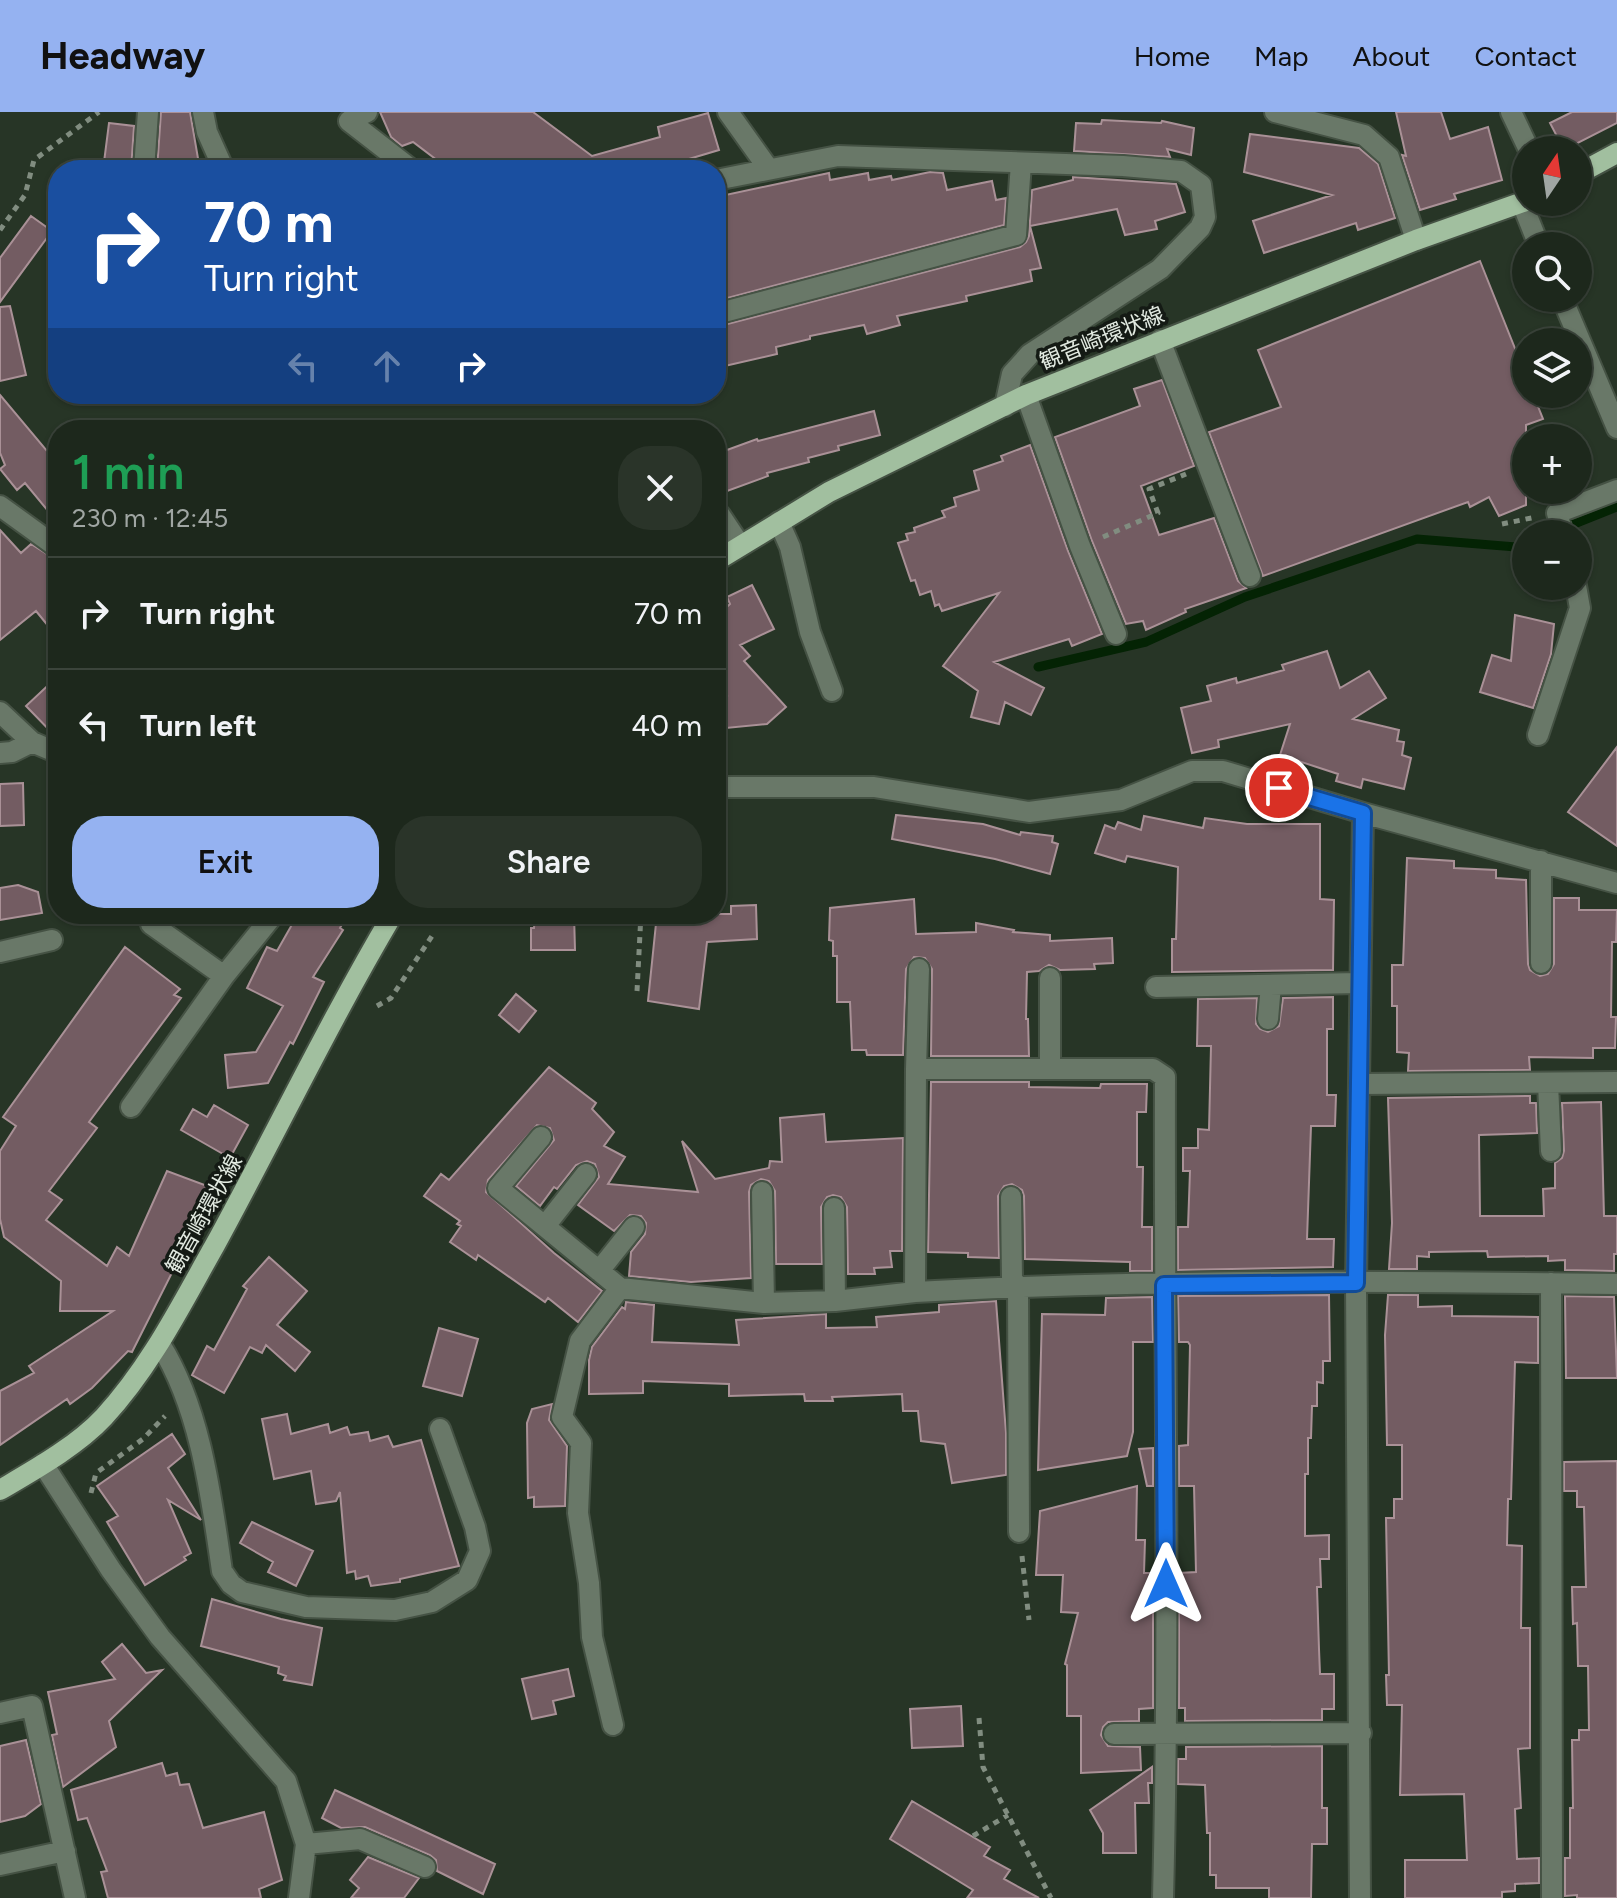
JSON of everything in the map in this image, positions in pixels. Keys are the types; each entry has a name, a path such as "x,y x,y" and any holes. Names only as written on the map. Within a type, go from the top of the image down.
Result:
{"main road":[{"path":"1592,166 1617,153"},
{"name":"観音崎環状線","path":"726,554 829,492 1026,395 1416,240 1512,206"},
{"name":"観音崎環状線","path":"0,1490 43,1464 101,1420 136,1381 160,1344 274,1138 361,967 387,924"}],"street":[{"path":"145,160 148,112"},
{"path":"203,112 207,132 220,160"},
{"path":"367,112 349,121 399,160"},
{"path":"728,112 768,168"},
{"path":"1275,112 1364,135 1389,157 1416,240"},
{"path":"1511,112 1522,136"},
{"path":"726,178 838,156 1123,166 1181,171 1201,185 1205,217 1200,228 1160,269 1030,354 1012,374 1005,406"},
{"path":"726,311 1016,235 1021,163"},
{"path":"1568,312 1617,428"},
{"path":"1160,340 1250,576"},
{"path":"1026,395 1080,546 1116,634"},
{"path":"1559,520 1557,513 1617,490"},
{"path":"0,506 48,541"},
{"path":"779,522 790,547 810,632 832,691"},
{"path":"726,524 740,545"},
{"path":"1538,735 1580,608 1579,600"},
{"path":"0,712 32,742 48,749"},
{"path":"0,753 12,752 32,742"},
{"path":"726,787 874,787 1029,812 1121,800 1192,771 1223,771 1363,813 1616,880"},
{"path":"1360,1898 1356,1283 1363,813"},
{"path":"1541,861 1541,963"},
{"path":"151,924 224,976"},
{"path":"131,1107 224,976 266,924"},
{"path":"0,952 52,940"},
{"path":"915,1292 919,969"},
{"path":"1050,978 1050,1068"},
{"path":"1156,987 1359,983"},
{"path":"1268,1019 1271,985"},
{"path":"916,1069 1153,1069 1165,1077 1167,1734 1163,1898"},
{"path":"1360,1084 1617,1082"},
{"path":"1548,1083 1551,1151"},
{"path":"541,1137 498,1188 620,1288 764,1303 835,1301 915,1292 1018,1287 1617,1284"},
{"path":"545,1226 586,1174"},
{"path":"762,1192 764,1303"},
{"path":"1011,1197 1012,1279 1018,1287 1019,1532"},
{"path":"834,1208 835,1301"},
{"path":"599,1271 634,1227"},
{"path":"1551,1283 1552,1898"},
{"path":"613,1725 592,1637 589,1583 578,1513 581,1443 562,1417 580,1341 620,1288"},
{"path":"160,1344 185,1396 205,1470 222,1571 231,1584 242,1592 306,1607 395,1610 432,1602 467,1580 480,1551 475,1527 440,1429"},
{"path":"43,1464 160,1637 286,1781 306,1844 299,1898"},
{"path":"0,1713 32,1706 75,1898"},
{"path":"1114,1734 1361,1733"},
{"path":"306,1844 360,1839 425,1867"},
{"path":"0,1865 65,1851"}],"path":[{"path":"0,230 25,195 34,160 99,112"},
{"path":"1080,546 1158,513 1149,489 1208,465"},
{"path":"1502,524 1557,513"},
{"path":"637,991 640,924"},
{"path":"377,1006 391,998 434,933"},
{"path":"83,1527 96,1473 143,1439 185,1396"},
{"path":"1019,1532 1029,1620"},
{"path":"979,1718 983,1767 1051,1898"},
{"path":"973,1836 1008,1815"}],"building":[{"path":"161,112 190,112 198,160 158,160"},
{"path":"380,112 533,112 592,156 660,137 658,127 708,113 719,150 686,160 437,160 413,142 402,146 391,137"},
{"path":"1396,112 1441,112 1450,139 1488,127 1502,180 1454,194 1456,199 1420,210 1402,155 1406,156"},
{"path":"1572,112 1617,112 1617,123 1591,136 1557,136 1550,123"},
{"path":"1102,120 1162,121 1194,128 1191,155 1167,149 1170,157 1074,151 1076,123 1101,124"},
{"path":"109,123 134,126 132,160 104,160"},
{"path":"1250,134 1359,148 1378,164 1395,218 1358,230 1356,223 1264,253 1253,221 1332,195 1244,172"},
{"path":"930,172 943,173 947,190 992,181 996,200 1006,198 1004,225 726,298 726,195 829,173 830,180 868,173 869,180 891,176 892,180"},
{"path":"1073,177 1176,184 1185,212 1155,221 1157,229 1125,235 1117,209 1030,226 1041,268 1030,270 1032,281 966,296 967,301 897,316 900,325 867,334 864,325 810,336 810,339 776,347 777,354 726,366 726,324 1020,247 1029,236 1032,190 1073,180"},
{"path":"31,216 48,228 48,236 0,302 0,258"},
{"path":"1480,261 1512,341 1512,408 1539,408 1543,419 1529,424 1512,424 1512,504 1526,505 1499,516 1489,497 1470,507 1468,502 1263,576 1209,432 1281,407 1258,350"},
{"path":"10,306 26,375 0,381 0,307"},
{"path":"1162,380 1194,466 1141,486 1159,535 1214,518 1238,581 1246,588 1185,609 1186,612 1146,630 1143,621 1126,624 1055,437 1140,406 1134,389"},
{"path":"0,395 48,452 48,511 25,483 17,490 0,469 5,465 0,453"},
{"path":"874,411 880,435 838,446 839,450 767,473 768,476 726,491 726,450"},
{"path":"1030,445 1102,634 1072,646 1069,639 994,662 1044,688 1031,715 1005,702 999,724 971,717 978,691 943,666 999,593 942,611 939,604 935,606 931,591 920,595 915,580 911,581 898,543 908,540 906,534 915,532 914,528 945,517 942,511 956,506 954,498 979,490 974,471 1003,461 1001,456"},
{"path":"0,530 21,553 31,544 48,555 48,626 36,611 0,640"},
{"path":"752,585 774,629 740,645 750,656 744,661 786,707 767,724 726,728 726,608 730,604 727,597"},
{"path":"1515,615 1554,624 1551,654 1533,708 1480,692 1492,655 1511,661"},
{"path":"1327,651 1340,688 1369,671 1386,698 1353,719 1399,730 1397,741 1404,742 1402,755 1411,758 1404,789 1363,779 1361,788 1336,781 1338,774 1280,755 1290,724 1218,740 1219,747 1192,753 1181,708 1211,701 1207,686 1236,678 1237,683 1284,670 1282,665"},
{"path":"48,685 48,729 26,706"},
{"path":"1617,747 1617,846 1568,812"},
{"path":"23,783 24,825 0,826 0,784"},
{"path":"896,815 983,824 1020,835 1021,832 1053,836 1052,842 1058,844 1050,874 995,859 892,839"},
{"path":"1144,816 1203,828 1205,818 1247,824 1320,824 1320,899 1334,900 1333,970 1172,972 1178,867 1127,856 1125,862 1095,853 1105,825 1115,829 1118,822 1141,830"},
{"path":"1407,858 1454,861 1454,868 1496,870 1496,878 1526,880 1528,964 1530,970 1540,976 1548,974 1554,964 1554,898 1579,898 1579,910 1617,910 1616,942 1612,942 1611,1017 1616,1017 1615,1048 1593,1048 1593,1058 1529,1057 1530,1070 1408,1071 1409,1053 1397,1052 1397,1006 1392,1006 1392,965 1403,965"},
{"path":"18,885 38,892 42,913 0,920 0,888"},
{"path":"914,899 916,934 976,932 976,923 1013,932 1050,935 1050,941 1112,938 1113,963 1094,964 1095,969 1060,970 1049,965 1039,971 1027,972 1029,1056 931,1056 932,969 925,958 914,957 906,969 903,1055 867,1055 866,1050 852,1050 850,1002 837,1002 837,956 833,956 833,941 829,940 830,908"},
{"path":"756,905 757,939 707,942 699,1009 648,1001 656,924 726,924 726,914 731,914 731,906"},
{"path":"292,924 342,924 340,928 343,930 313,977 324,982 293,1044 290,1042 268,1083 228,1088 225,1055 256,1052 283,1006 247,988 267,947 277,951"},
{"path":"534,924 574,924 575,950 531,950 531,928"},
{"path":"125,947 180,989 174,995 181,998 89,1122 97,1128 49,1191 62,1200 46,1220 107,1266 117,1247 129,1256 167,1171 210,1187 199,1209 205,1213 132,1352 128,1351 92,1388 70,1404 67,1399 0,1445 0,1391 34,1373 29,1366 113,1311 60,1311 61,1281 4,1237 0,1219 0,1151 16,1126 3,1117"},
{"path":"516,994 536,1011 519,1032 499,1015"},
{"path":"1333,997 1333,1029 1327,1029 1327,1095 1336,1095 1335,1126 1311,1126 1307,1239 1334,1239 1333,1267 1178,1270 1178,1227 1188,1227 1190,1171 1183,1171 1183,1148 1198,1148 1198,1129 1209,1130 1211,1046 1197,1046 1198,999 1257,998 1256,1024 1268,1032 1279,1026 1283,998"},
{"path":"549,1067 596,1103 592,1109 614,1132 604,1146 625,1157 608,1184 698,1192 682,1141 715,1179 769,1168 770,1161 782,1162 780,1118 824,1114 826,1142 903,1138 902,1251 890,1251 892,1267 874,1268 875,1274 848,1274 847,1207 841,1197 833,1195 827,1197 821,1207 822,1264 776,1264 775,1191 769,1181 761,1179 751,1185 749,1192 751,1278 691,1282 629,1276 631,1252 645,1234 646,1223 641,1216 630,1215 614,1231 578,1205 599,1177 595,1164 587,1161 576,1165 540,1206 516,1186 554,1140 550,1128 537,1125 488,1180 486,1192 602,1291 578,1322 548,1298 545,1302 478,1255 476,1260 450,1242 461,1226 457,1224 460,1221 424,1196 441,1174 449,1180"},
{"path":"931,1082 1029,1082 1029,1087 1100,1088 1101,1084 1147,1084 1146,1112 1137,1112 1137,1167 1143,1167 1142,1227 1152,1227 1152,1271 1130,1271 1130,1262 1025,1259 1024,1196 1022,1190 1012,1184 1004,1186 998,1196 999,1258 928,1252"},
{"path":"1530,1096 1530,1103 1536,1103 1537,1133 1479,1135 1480,1216 1544,1216 1543,1189 1555,1188 1555,1163 1562,1158 1564,1151 1562,1103 1601,1102 1604,1216 1617,1216 1614,1271 1565,1270 1565,1260 1548,1261 1548,1256 1488,1257 1487,1251 1429,1252 1429,1257 1417,1256 1417,1269 1389,1269 1392,1223 1388,1098"},
{"path":"214,1105 248,1125 230,1158 181,1130 193,1109 207,1117"},
{"path":"269,1257 307,1291 277,1325 310,1352 295,1371 266,1345 262,1353 250,1347 224,1393 192,1375 207,1346 214,1350 247,1289 243,1286"},
{"path":"1329,1295 1330,1361 1323,1361 1323,1383 1317,1382 1317,1406 1312,1406 1308,1474 1305,1474 1305,1536 1329,1535 1329,1559 1320,1559 1321,1587 1317,1587 1320,1674 1334,1674 1334,1709 1322,1709 1322,1720 1185,1721 1185,1708 1179,1708 1179,1573 1196,1572 1194,1486 1179,1486 1179,1446 1188,1445 1190,1345 1179,1342 1178,1296"},
{"path":"1388,1295 1418,1295 1418,1307 1452,1306 1452,1316 1538,1317 1538,1363 1515,1362 1507,1545 1522,1546 1521,1628 1530,1628 1530,1748 1518,1749 1521,1808 1515,1809 1517,1859 1539,1858 1539,1883 1515,1884 1515,1891 1502,1892 1502,1898 1405,1898 1405,1860 1467,1860 1464,1794 1400,1795 1402,1705 1387,1705 1386,1518 1394,1518 1394,1499 1402,1499 1402,1445 1387,1445 1385,1335"},
{"path":"1565,1296 1614,1297 1617,1378 1566,1378"},
{"path":"1152,1297 1153,1342 1133,1342 1133,1432 1127,1456 1038,1470 1042,1314 1105,1315 1106,1298"},
{"path":"996,1301 1006,1433 1006,1475 952,1483 945,1444 921,1441 918,1411 903,1411 902,1394 805,1401 804,1394 729,1396 729,1384 643,1381 643,1393 589,1394 592,1347 622,1307 625,1309 626,1302 654,1305 652,1342 739,1345 736,1320 826,1314 826,1328 877,1327 876,1317 939,1312 939,1305"},
{"path":"439,1328 478,1339 462,1396 423,1386"},
{"path":"552,1404 549,1420 567,1446 565,1506 534,1507 534,1497 528,1498 527,1423 532,1409"},
{"path":"287,1414 291,1434 328,1424 330,1433 347,1427 350,1435 368,1432 370,1441 388,1436 393,1447 421,1440 459,1566 400,1579 400,1582 371,1586 368,1576 356,1579 355,1571 347,1573 340,1492 336,1501 316,1504 311,1471 274,1479 262,1419"},
{"path":"172,1434 185,1454 168,1468 201,1520 168,1500 191,1553 184,1557 186,1560 145,1585 107,1522 118,1516 97,1486"},
{"path":"1153,1448 1153,1486 1147,1486 1139,1449"},
{"path":"1617,1461 1617,1898 1577,1898 1577,1895 1565,1896 1565,1858 1570,1858 1570,1808 1573,1808 1572,1740 1579,1740 1579,1730 1589,1730 1588,1666 1578,1666 1572,1587 1586,1587 1584,1507 1577,1507 1577,1491 1564,1491 1564,1462"},
{"path":"1137,1486 1136,1540 1145,1540 1144,1573 1153,1573 1153,1708 1139,1709 1139,1721 1108,1722 1101,1735 1108,1746 1140,1747 1141,1770 1081,1773 1081,1716 1067,1716 1065,1664 1078,1613 1061,1612 1063,1575 1036,1575 1040,1511"},
{"path":"252,1522 313,1551 296,1586 268,1572 273,1562 240,1543"},
{"path":"212,1599 322,1628 312,1685 284,1680 286,1676 278,1673 279,1667 201,1646"},
{"path":"122,1644 146,1673 162,1670 109,1721 116,1747 63,1787 52,1735 57,1734 48,1692 115,1679 102,1662"},
{"path":"568,1669 574,1696 553,1701 556,1714 532,1719 522,1679"},
{"path":"961,1706 963,1746 912,1748 910,1709"},
{"path":"26,1740 41,1804 25,1816 0,1822 0,1746"},
{"path":"1322,1746 1322,1808 1327,1808 1327,1844 1312,1844 1311,1898 1269,1898 1269,1888 1216,1888 1216,1875 1210,1875 1205,1785 1178,1784 1178,1759 1186,1759 1186,1747"},
{"path":"162,1763 166,1776 177,1773 180,1785 189,1784 203,1828 264,1812 282,1880 259,1889 261,1898 108,1898 101,1872 107,1871 87,1818 78,1820 71,1790"},
{"path":"1152,1767 1152,1783 1148,1783 1149,1803 1135,1803 1136,1853 1103,1853 1103,1833 1090,1810"},
{"path":"335,1790 495,1864 483,1894 437,1871 436,1860 430,1855 365,1827 341,1828 322,1818"},
{"path":"912,1801 990,1847 984,1856 1010,1870 1004,1879 1039,1898 967,1898 973,1890 890,1839"},
{"path":"368,1857 419,1878 404,1898 351,1898 359,1888 350,1880"}],"waterway":[{"path":"1584,520 1617,507"},
{"path":"1038,667 1146,642 1245,597 1417,539 1512,547"}],"route":[{"path":"1166,1584 1164,1285 1356,1283 1363,813 1279,788"}]}
